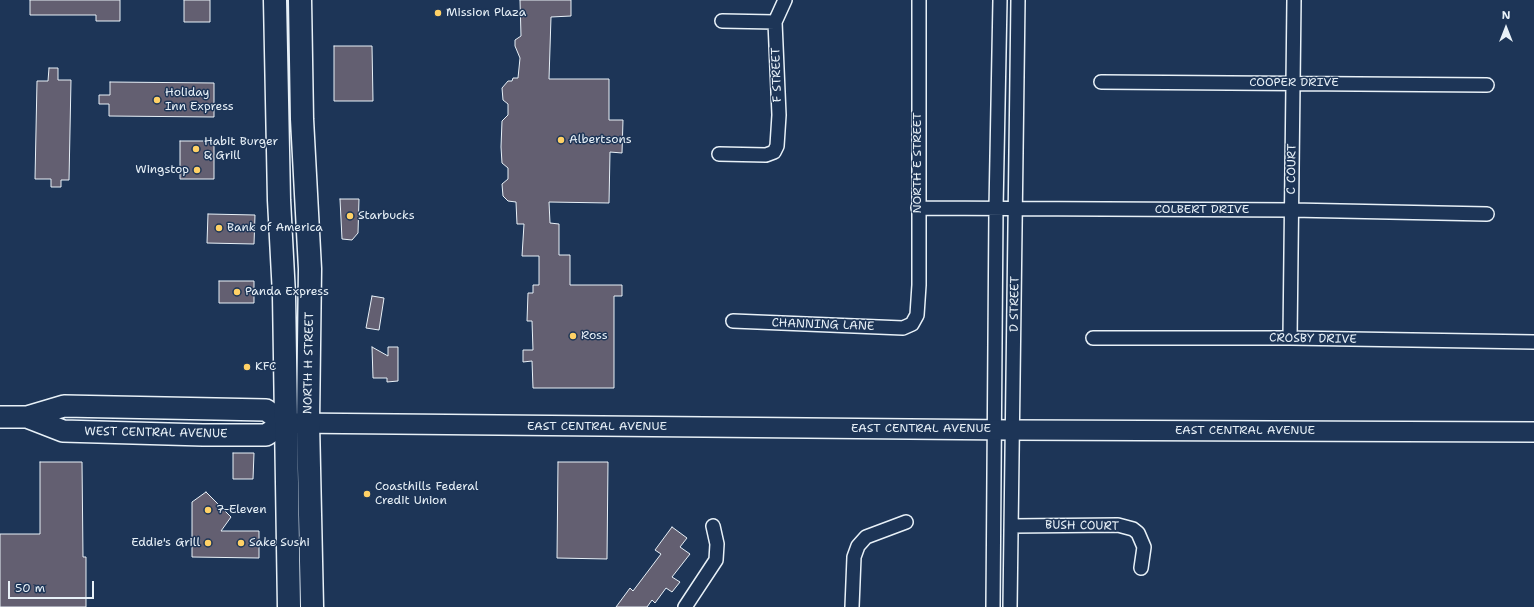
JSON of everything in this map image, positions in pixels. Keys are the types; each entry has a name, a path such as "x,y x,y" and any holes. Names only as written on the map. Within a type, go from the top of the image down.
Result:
{"highway":[{"name":"NORTH H STREET","path":"275,0 279,200 284,295 284,423 289,607"},
{"name":"NORTH H STREET","path":"300,0 302,119 310,273 308,422 312,607"}],"main road":[{"name":"WEST CENTRAL AVENUE","path":"0,417 27,417 64,406 266,410 284,423"},
{"path":"284,423 308,422"},
{"name":"EAST CENTRAL AVENUE","path":"308,422 524,426 1003,430 1534,432"}],"street":[{"name":"F STREET","path":"719,154 766,155 774,152 777,146 779,115 775,22 785,0"},
{"name":"NORTH E STREET","path":"912,324 917,315 918,285 919,0"},
{"name":"D STREET","path":"1000,0 996,209 1003,430 1012,526 1010,607"},
{"name":"D STREET","path":"993,607 1016,209 1018,0"},
{"name":"C COURT","path":"1290,338 1294,0"},
{"path":"722,21 775,22"},
{"name":"COOPER DRIVE","path":"1101,82 1487,85"},
{"name":"COLBERT DRIVE","path":"918,208 1292,210 1486,214"},
{"name":"CHANNING LANE","path":"733,321 903,328 912,324"},
{"name":"CROSBY DRIVE","path":"1093,338 1290,338 1534,342"},
{"path":"852,607 854,557 858,546 866,537 906,522"},
{"name":"BUSH COURT","path":"1012,526 1118,525 1133,529 1138,533 1144,547 1141,568"},
{"path":"685,607 716,560 717,544 712,526"}],"building":[{"path":"30,0 120,0 120,21 96,21 96,15 30,15"},
{"path":"184,0 210,0 210,22 184,22"},
{"path":"520,0 571,0 571,16 551,17 549,79 609,79 609,120 623,120 622,153 610,152 609,203 549,202 550,223 559,224 559,255 570,255 570,285 622,285 622,296 614,296 614,388 533,388 532,361 523,362 523,350 533,350 532,321 527,321 528,293 533,293 533,285 539,285 539,256 522,256 524,224 517,224 516,202 508,201 503,196 502,184 508,179 508,168 502,163 501,147 502,121 508,115 508,104 503,100 502,88 508,81 512,81 513,78 518,78 520,58 515,46 515,40 521,36"},
{"path":"334,46 372,46 373,101 334,101"},
{"path":"49,68 58,68 58,80 71,80 69,180 61,180 61,187 51,187 51,179 35,179 37,81 48,81"},
{"name":"Holiday Inn Express","path":"110,82 214,83 214,117 109,116 109,104 99,104 99,95 110,95"},
{"path":"180,141 214,141 214,179 180,179"},
{"name":"Starbucks","path":"340,199 359,199 358,233 352,240 342,239"},
{"path":"208,214 255,215 254,244 207,243"},
{"name":"Panda Express","path":"219,281 254,281 254,303 219,303"},
{"path":"372,296 384,298 379,330 366,328"},
{"path":"372,347 388,356 388,347 398,347 398,381 387,382 387,378 373,378"},
{"path":"233,453 254,453 253,479 233,479"},
{"path":"40,462 82,462 83,557 86,557 86,607 0,607 0,534 40,534"},
{"path":"558,462 608,462 607,559 557,558"},
{"path":"206,492 231,517 221,531 259,531 259,558 192,557 192,502"},
{"path":"672,527 687,538 680,547 690,554 672,577 680,582 672,592 666,588 655,603 652,600 647,607 616,607 630,588 633,591 661,554 655,550"}],"place":[{"name":"Mission Plaza","path":"438,13"},
{"name":"Holiday Inn Express","path":"157,100"},
{"name":"Albertsons","path":"561,140"},
{"name":"Habit Burger & Grill","path":"196,149"},
{"name":"Wingstop","path":"197,170"},
{"name":"Starbucks","path":"350,216"},
{"name":"Bank of America","path":"219,228"},
{"name":"Panda Express","path":"237,292"},
{"name":"Ross","path":"573,336"},
{"name":"KFC","path":"247,367"},
{"name":"Coasthills Federal Credit Union","path":"367,494"},
{"name":"7-Eleven","path":"208,510"},
{"name":"Eddie's Grill","path":"208,543"},
{"name":"Sake Sushi","path":"241,543"}]}
